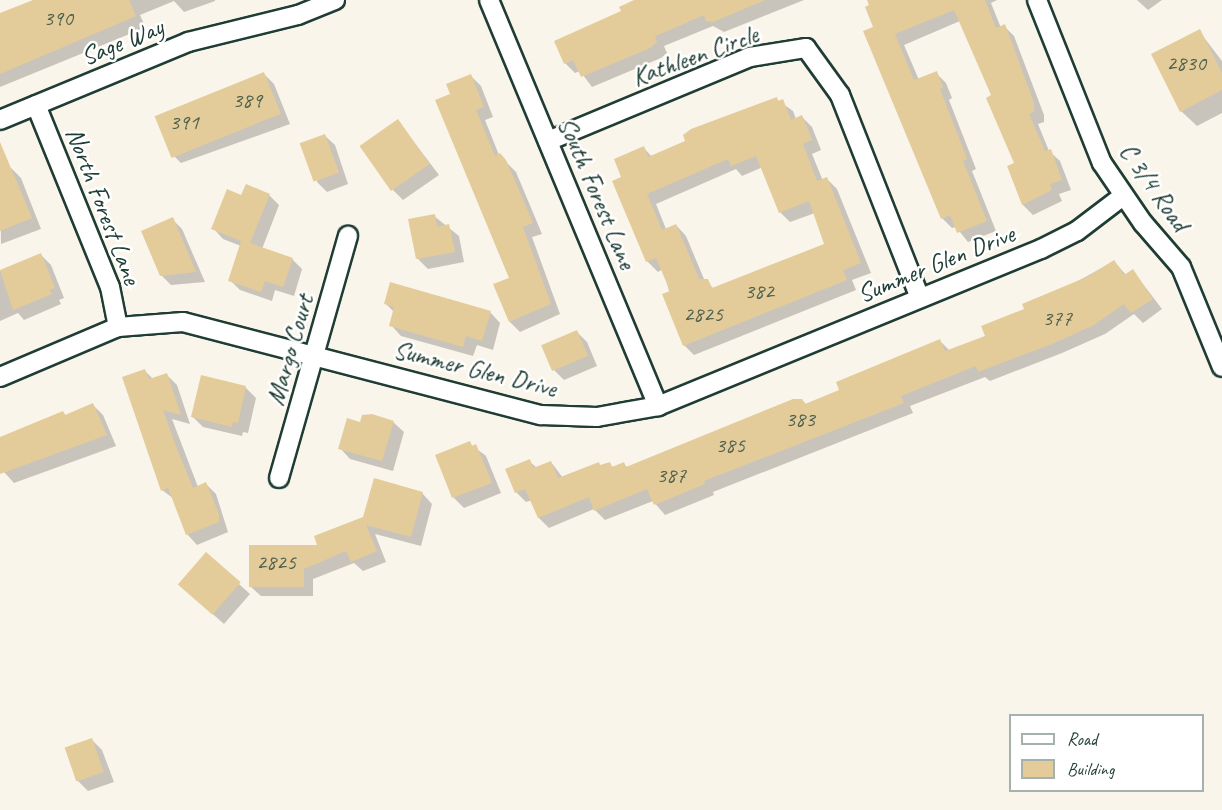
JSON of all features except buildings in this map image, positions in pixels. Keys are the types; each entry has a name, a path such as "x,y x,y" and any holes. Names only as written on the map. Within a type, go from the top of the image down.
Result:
{"street":[{"name":"Sage Way","path":"0,120 188,42 298,15 335,0"},
{"name":"South Forest Lane","path":"489,0 658,406"},
{"name":"C 3/4 Road","path":"1037,0 1102,163 1123,196 1181,267 1222,367"},
{"name":"Kathleen Circle","path":"548,141 750,57 806,48 840,95 920,298"},
{"name":"North Forest Lane","path":"36,105 110,287 118,327"},
{"name":"Summer Glen Drive","path":"0,377 118,327 183,322 316,355 541,416 597,417 658,406 1059,241 1123,196"},
{"name":"Margo Court","path":"279,478 316,355 348,236"}]}
